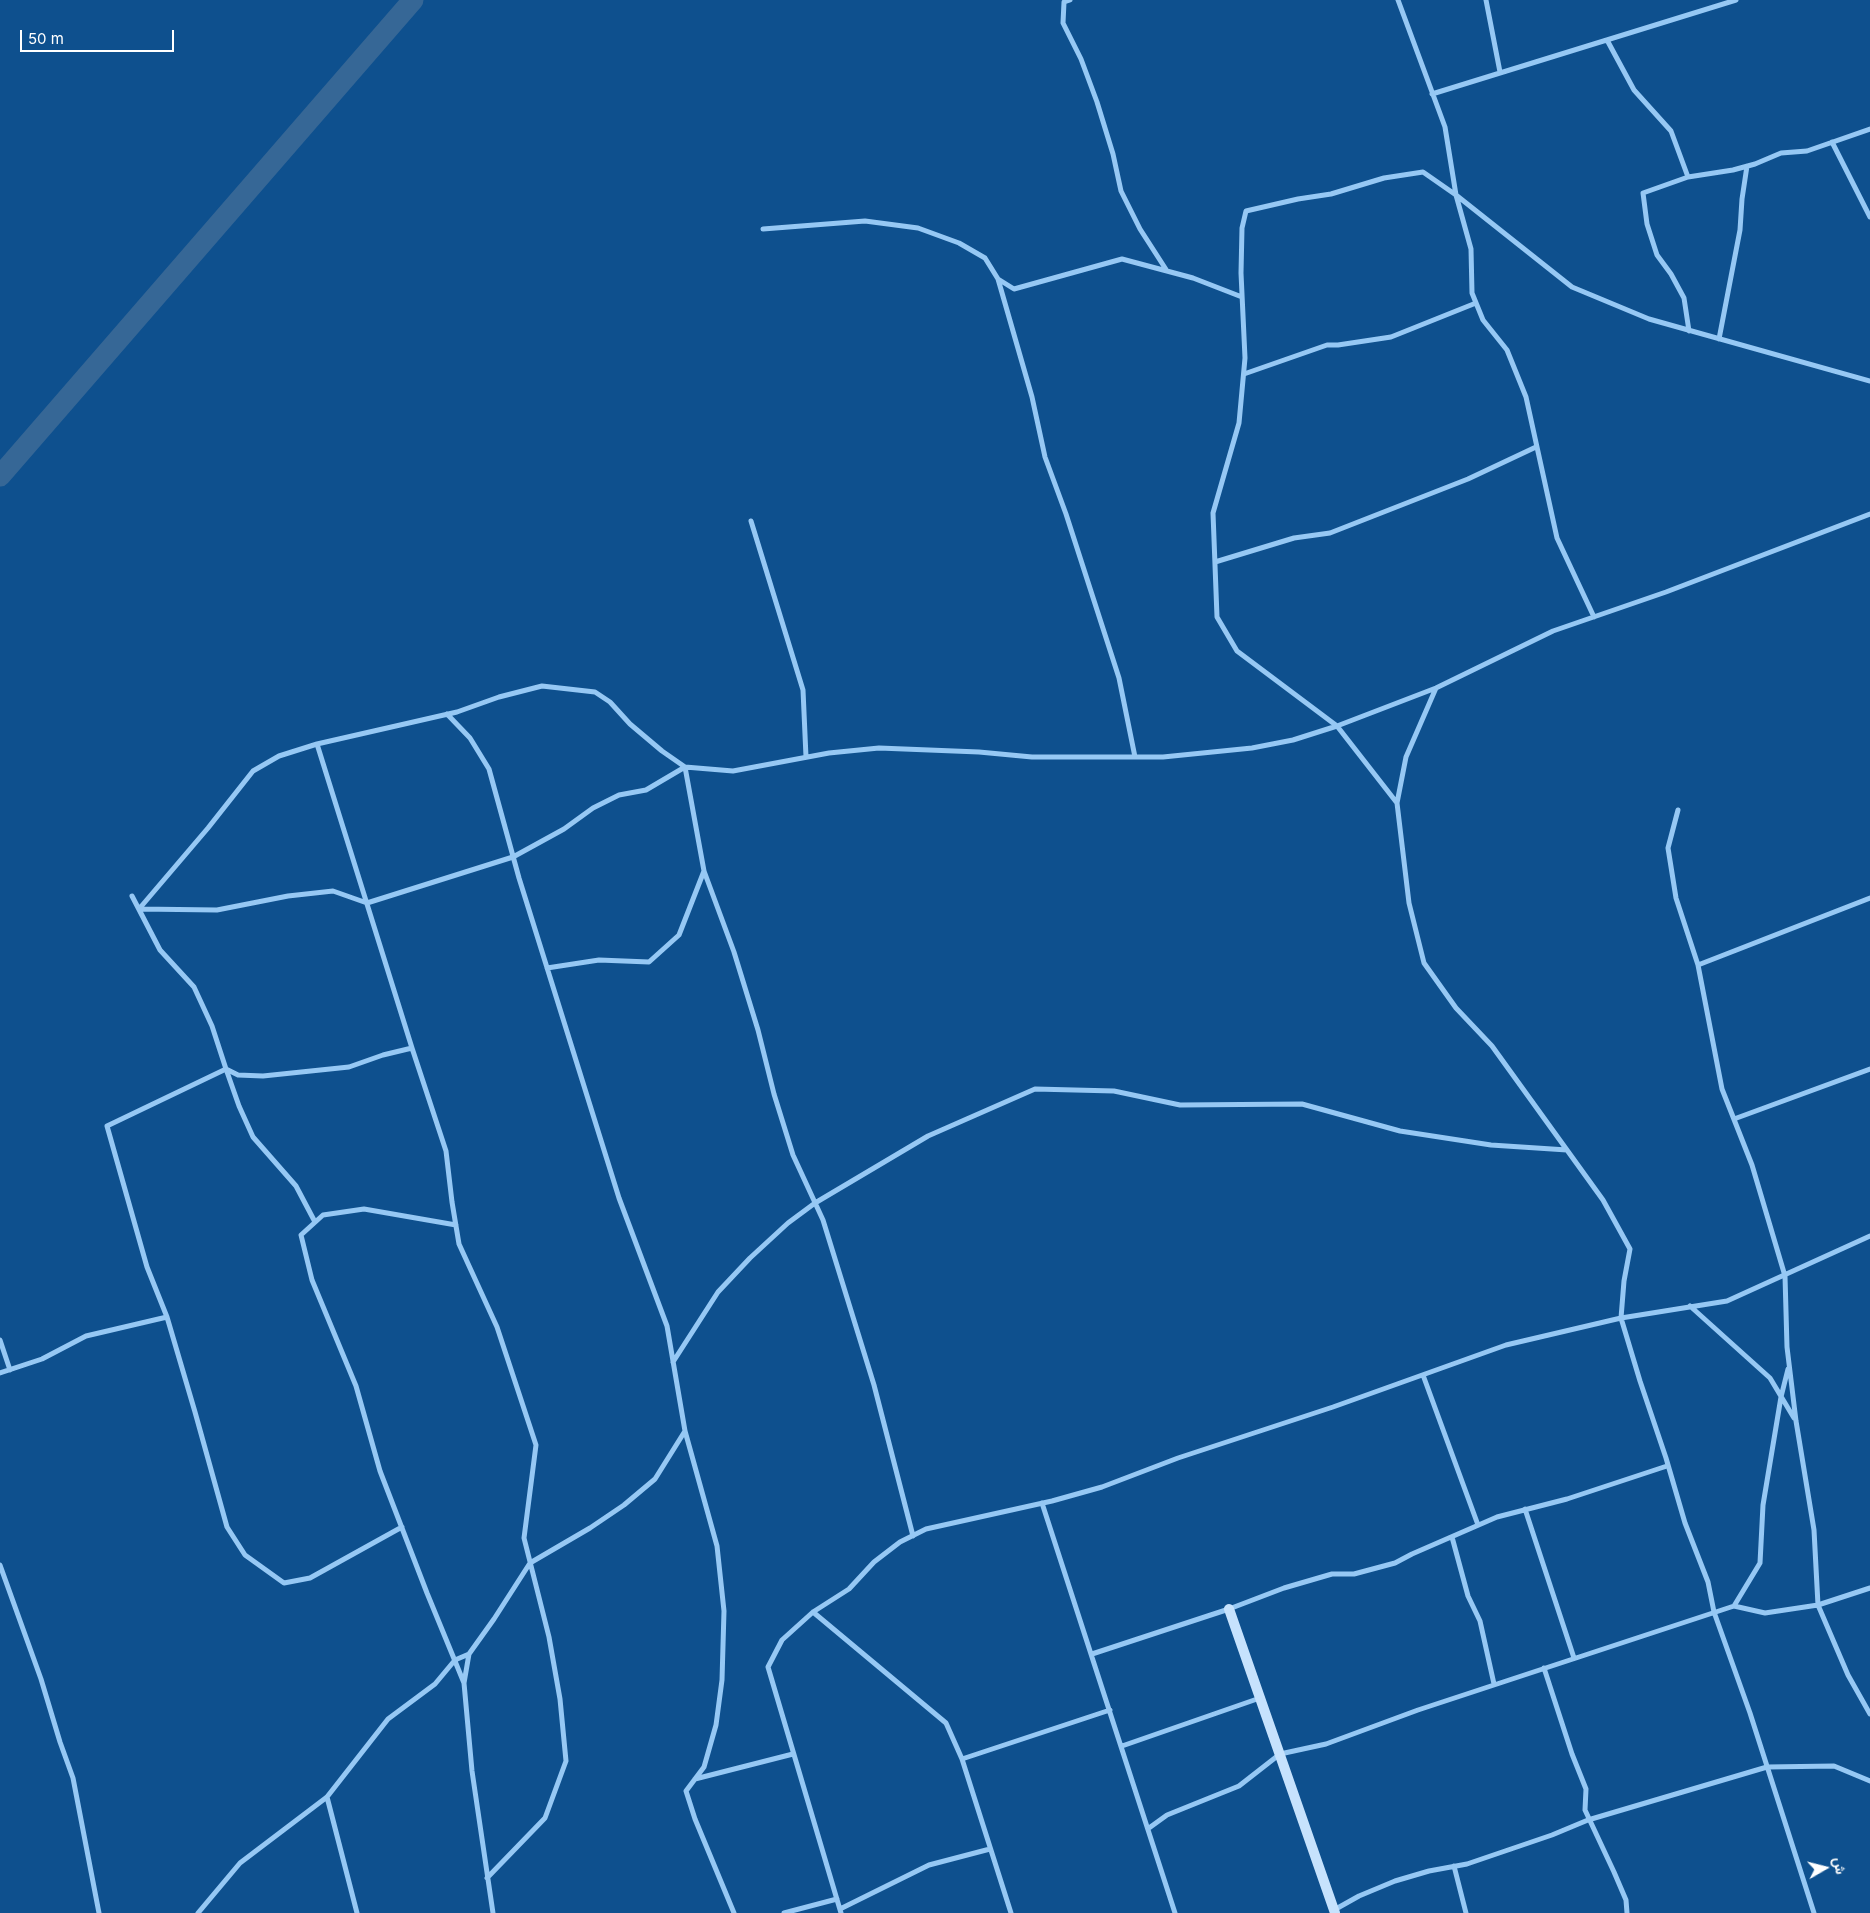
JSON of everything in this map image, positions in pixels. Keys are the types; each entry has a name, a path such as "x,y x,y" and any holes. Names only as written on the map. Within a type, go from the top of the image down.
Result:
{"street":[{"path":"1070,0 1064,2 1063,22 1081,60 1097,102 1113,154 1121,191 1140,229 1167,271"},
{"path":"1398,0 1445,127 1456,195 1471,248 1472,293 1483,320 1507,350 1526,397 1557,538 1594,617"},
{"path":"1486,0 1500,72"},
{"path":"1432,94 1735,0"},
{"path":"1607,40 1634,90 1671,131 1688,177"},
{"path":"1689,330 1684,298 1672,274 1657,255 1647,224 1642,193 1688,177 1747,166 1781,153 1806,151 1870,129"},
{"path":"1832,142 1870,217"},
{"path":"1719,339 1740,230 1747,166"},
{"path":"1397,803 1337,726 1237,651 1217,617 1213,514 1239,424 1245,358 1241,273 1242,228 1246,211 1298,199 1331,194 1384,178 1423,172 1456,195 1572,287 1649,320 1870,381"},
{"path":"763,229 865,221 918,228 959,243 985,258 998,279 1032,397 1045,457 1066,514 1119,678 1135,757"},
{"path":"998,279 1014,289 1122,259 1192,278 1242,297"},
{"path":"1244,374 1327,344 1338,345 1391,337 1476,303"},
{"path":"1215,562 1294,538 1330,533 1468,479 1536,446"},
{"path":"139,909 208,828 253,770 279,756 317,744 447,714 542,686 595,692 610,702 630,724 662,751 685,767 733,771 829,753 879,748 979,752 1032,757 1163,757 1252,748 1293,740 1337,726 1436,688 1553,631 1666,592 1870,514"},
{"path":"751,522 803,690 806,757"},
{"path":"1436,688 1406,757 1397,803 1409,903 1424,963 1456,1008 1492,1046 1604,1200 1630,1249 1624,1281 1621,1318 1685,1523 1708,1582 1714,1612 1814,1913"},
{"path":"447,714 470,738 489,769 513,857 619,1198 667,1326 685,1431 717,1546 724,1611 722,1680 716,1725 704,1767 686,1791 695,1818 734,1913"},
{"path":"317,744 446,1151 459,1244 497,1327 536,1445 524,1538 549,1637 560,1699 566,1761 545,1818 487,1878"},
{"path":"139,909 217,910 288,896 333,891 367,903 513,857 564,829 593,808 619,795 646,790 685,767"},
{"path":"685,767 704,871 734,952 793,1155 823,1220 874,1385 913,1536"},
{"path":"1678,810 1668,848 1676,898 1698,965 1722,1089 1752,1166 1785,1276 1789,1365 1814,1530 1818,1605 1848,1675 1870,1714"},
{"path":"547,968 599,960 649,962 679,935 704,871"},
{"path":"132,896 160,950 194,987 212,1026 238,1106 254,1137 263,1150 296,1186 316,1222"},
{"path":"1698,965 1870,898"},
{"path":"226,1069 238,1075 263,1076 349,1068 383,1055 412,1048"},
{"path":"226,1069 107,1126 147,1268 167,1317 227,1527 245,1555 284,1584 310,1578 402,1527"},
{"path":"1734,1119 1870,1069"},
{"path":"673,1363 718,1292 750,1258 788,1223 815,1203 928,1136 1035,1090 1114,1091 1180,1105 1302,1104 1400,1131 1491,1145 1567,1150"},
{"path":"456,1225 364,1209 323,1215 301,1235 312,1280 356,1386 380,1471 464,1683"},
{"path":"990,1848 929,1865 840,1911 768,1667 782,1640 813,1612 849,1589 874,1562 900,1542 926,1529 1042,1503 1102,1487 1178,1458 1333,1408 1506,1345 1621,1318 1727,1301 1870,1236"},
{"path":"1690,1306 1770,1378 1796,1421"},
{"path":"0,1373 42,1360 86,1336 167,1317"},
{"path":"0,1340 10,1370"},
{"path":"1734,1606 1760,1563 1763,1505 1781,1397 1789,1365"},
{"path":"1423,1375 1478,1525"},
{"path":"493,1913 472,1771 464,1683 469,1654 530,1563 590,1528 624,1505 655,1479 685,1431"},
{"path":"1092,1654 1229,1609 1284,1588 1332,1574 1354,1574 1395,1563 1497,1517 1567,1499 1667,1466"},
{"path":"1042,1503 1175,1913"},
{"path":"1526,1509 1574,1658"},
{"path":"1452,1537 1468,1596 1480,1621 1494,1684"},
{"path":"0,1565 41,1679 73,1778 99,1913"},
{"path":"1149,1828 1167,1815 1239,1786 1280,1754 1326,1744 1494,1684 1734,1606 1765,1613 1818,1605 1870,1588"},
{"path":"1229,1609 1335,1912 1359,1896 1396,1881 1430,1871 1467,1864 1552,1835 1588,1820 1767,1767 1834,1766 1870,1781"},
{"path":"813,1612 946,1723 962,1760 1011,1913"},
{"path":"198,1913 240,1863 327,1797 388,1719 435,1684 455,1660 469,1654"},
{"path":"1544,1668 1572,1754 1586,1789 1585,1810 1588,1820 1626,1900 1627,1913"},
{"path":"1122,1746 1260,1697"},
{"path":"962,1760 1110,1710"},
{"path":"695,1778 793,1754"},
{"path":"327,1797 357,1913"},
{"path":"1454,1866 1466,1913"},
{"path":"784,1913 837,1899"}],"waterway":[{"path":"0,476 413,0"}]}
